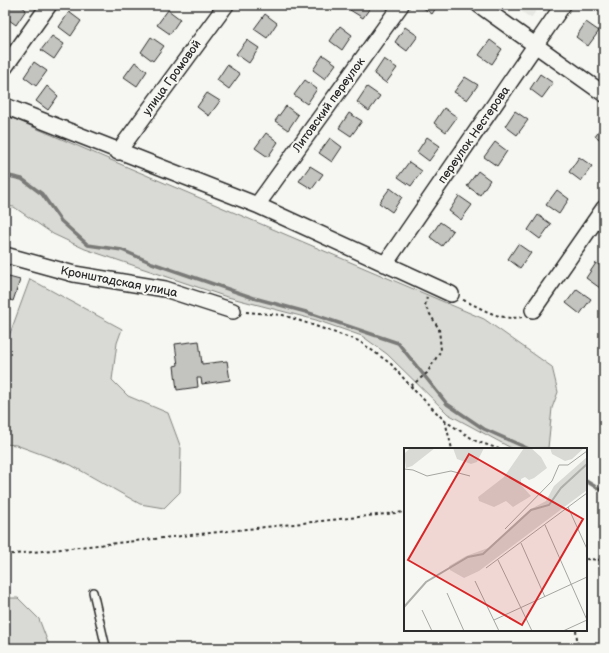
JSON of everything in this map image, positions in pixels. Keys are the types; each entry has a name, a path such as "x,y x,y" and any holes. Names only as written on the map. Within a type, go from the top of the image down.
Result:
{"street":[{"path":"5,67 49,5"},
{"name":"улица Громовой","path":"118,152 226,5"},
{"name":"Литовский переулок","path":"257,205 402,5"},
{"path":"479,5 604,94"},
{"name":"переулок Нестерова","path":"385,264 563,5"},
{"path":"5,106 118,152 257,205 451,294"},
{"path":"533,310 604,208"},
{"name":"Кронштадская улица","path":"5,255 74,274 165,289 233,311"}],"lane":[{"path":"93,592 106,648"}],"path":[{"path":"411,386 428,373 441,350 439,329 425,306 430,284"},
{"path":"451,294 500,317 512,319 524,317 533,310"},
{"path":"233,311 283,314 359,342 391,364 445,421 476,441 496,448"},
{"path":"445,421 452,448"},
{"path":"5,555 404,512"},
{"path":"587,559 604,560"},
{"path":"576,631 578,648"}],"shaded area":[{"path":"512,5 540,5 531,18"},
{"path":"5,115 484,319 552,367 558,392 552,408 548,448 511,448 448,414 387,354 362,336 316,320 224,296 85,249 53,234 14,207 5,206"},
{"path":"30,279 122,329 117,343 112,380 128,396 168,413 181,448 180,492 164,508 140,504 71,465 16,445 5,444 5,347"},
{"path":"5,598 18,598 39,619 50,648 5,648"}],"building":[{"path":"11,5 20,5 26,10 16,25 5,17 5,14"},
{"path":"277,5 287,5 284,9"},
{"path":"353,5 372,5 363,18 350,10"},
{"path":"419,5 438,5 432,14"},
{"path":"168,10 180,19 170,34 157,25"},
{"path":"69,12 81,21 71,36 59,27"},
{"path":"265,14 277,23 267,38 254,29"},
{"path":"586,22 599,31 588,46 576,37"},
{"path":"340,26 352,35 342,50 330,41"},
{"path":"405,27 418,36 407,51 395,42"},
{"path":"52,36 64,44 54,59 41,50"},
{"path":"151,37 164,46 153,61 141,52"},
{"path":"247,40 259,48 249,63 236,54"},
{"path":"490,40 502,49 492,64 479,55"},
{"path":"323,55 336,64 325,79 313,70"},
{"path":"384,59 397,68 386,83 374,74"},
{"path":"34,62 47,71 36,86 24,77"},
{"path":"135,62 147,71 137,86 124,77"},
{"path":"227,65 240,74 229,89 217,80"},
{"path":"540,74 553,83 542,98 530,89"},
{"path":"465,77 478,85 467,100 454,92"},
{"path":"305,80 317,89 307,104 294,95"},
{"path":"47,86 58,96 48,110 36,101"},
{"path":"367,87 380,96 369,111 357,102"},
{"path":"207,93 220,101 209,116 197,107"},
{"path":"286,106 298,115 288,130 275,121"},
{"path":"444,108 457,117 446,132 434,123"},
{"path":"515,111 528,120 517,135 505,126"},
{"path":"349,113 362,121 351,136 339,128"},
{"path":"604,123 604,142 595,136"},
{"path":"266,133 278,142 268,157 255,148"},
{"path":"427,137 440,146 429,161 417,152"},
{"path":"330,138 342,147 332,162 319,153"},
{"path":"495,142 507,151 497,166 484,157"},
{"path":"579,157 592,166 581,181 569,172"},
{"path":"409,162 422,171 411,186 398,177"},
{"path":"310,166 323,174 312,189 299,181"},
{"path":"478,171 490,180 480,195 467,186"},
{"path":"390,188 402,197 392,212 379,203"},
{"path":"557,190 569,199 559,214 546,205"},
{"path":"459,196 472,205 461,220 449,211"},
{"path":"538,215 551,224 540,239 528,230"},
{"path":"440,222 453,231 442,246 430,237"},
{"path":"518,244 531,253 520,268 508,259"},
{"path":"596,263 604,268 604,283 600,288 586,278"},
{"path":"5,276 20,280 13,301 5,298"},
{"path":"577,289 591,299 580,314 566,303"},
{"path":"199,341 202,364 227,361 230,380 202,384 201,378 197,378 198,387 177,390 174,366 178,365 175,344"}],"waterway":[{"path":"5,175 22,179 42,194 61,221 88,245 122,250 152,263 254,298 306,312 398,343 447,404 484,429 527,448"},
{"path":"587,482 604,492"}]}
